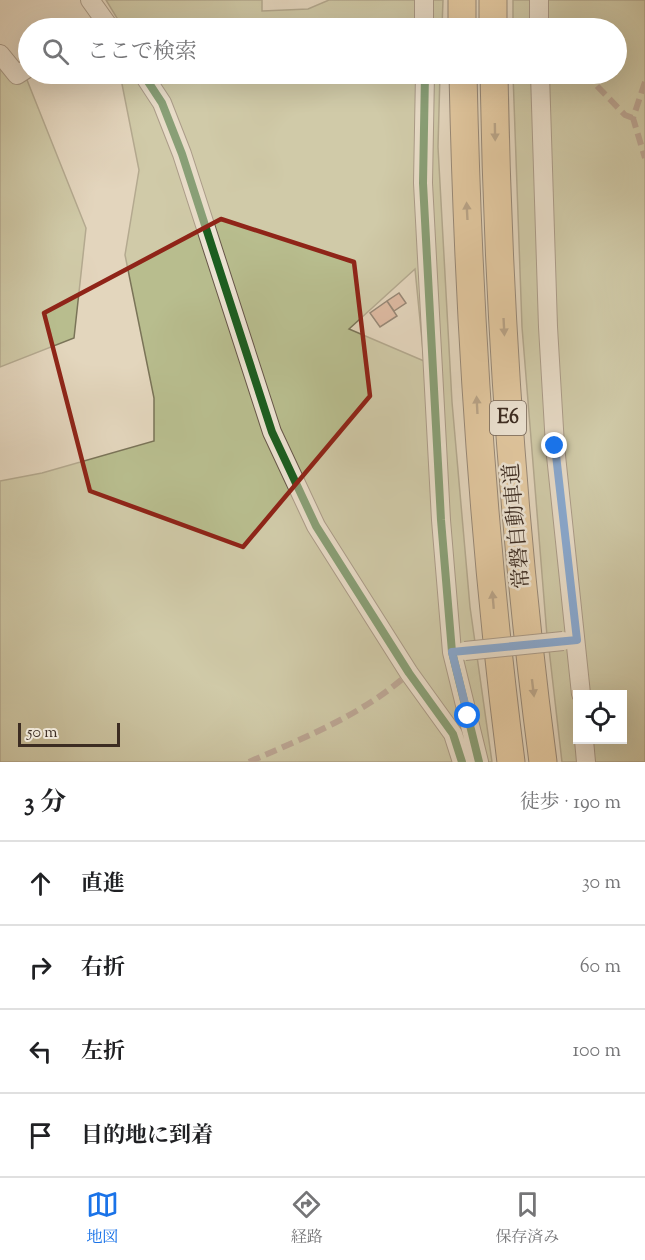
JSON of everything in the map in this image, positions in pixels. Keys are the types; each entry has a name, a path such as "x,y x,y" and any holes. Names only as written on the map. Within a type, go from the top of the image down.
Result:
{"highway":[{"path":"462,0 462,18"},
{"path":"493,18 494,0"},
{"name":"常磐自動車道","path":"463,84 465,187 478,432 497,647 511,762"},
{"name":"常磐自動車道","path":"494,84 496,187 509,430 529,656 543,762"}],"street":[{"path":"90,0 100,18"},
{"path":"424,0 424,18"},
{"path":"539,0 539,18"},
{"path":"0,54 18,74"},
{"path":"150,84 162,103 182,154 272,432 315,526 409,674 453,734 462,762"},
{"path":"425,84 423,183 430,359 458,652 479,762"},
{"path":"540,84 548,327 555,446 570,640 580,690"},
{"path":"458,652 570,640"},
{"path":"584,744 586,762"}],"highlighted area":[{"path":"221,219 354,262 370,396 243,547 90,491 44,313"}],"green space":[{"path":"106,0 262,0 262,11 308,9 329,0 443,0 442,18 117,18"},
{"path":"513,0 535,0 535,18 513,18"},
{"path":"546,0 645,0 645,762 590,762 589,744 627,744 627,690 588,690 567,487 560,384 548,84 627,84 627,18 547,18"},
{"path":"0,67 12,80 18,80 18,84 29,84 86,228 74,338 0,367"},
{"path":"122,84 440,84 438,147 452,402 470,607 492,762 0,762 0,481 42,473 154,441 154,398 125,255 139,170","holes":["415,269 424,361 349,329"]},
{"path":"513,84 537,84 570,633 547,636 522,327"},
{"path":"568,647 571,649 575,690 573,690 573,744 580,744 582,762 562,762 549,649"}],"building":[{"path":"399,293 406,303 394,311 387,301"},
{"path":"387,301 397,316 380,327 370,313"}],"marked path":[{"path":"645,82 633,118 645,158"},
{"path":"597,86 625,115 633,118"},
{"path":"249,762 353,713 409,673"}],"cycle path":[{"path":"150,84 162,103 182,154 272,432 316,526 409,673 453,734 462,762"},
{"path":"425,84 423,183 441,520 452,652 479,762"}],"route":[{"path":"468,716 452,652 577,640 555,446"}]}
